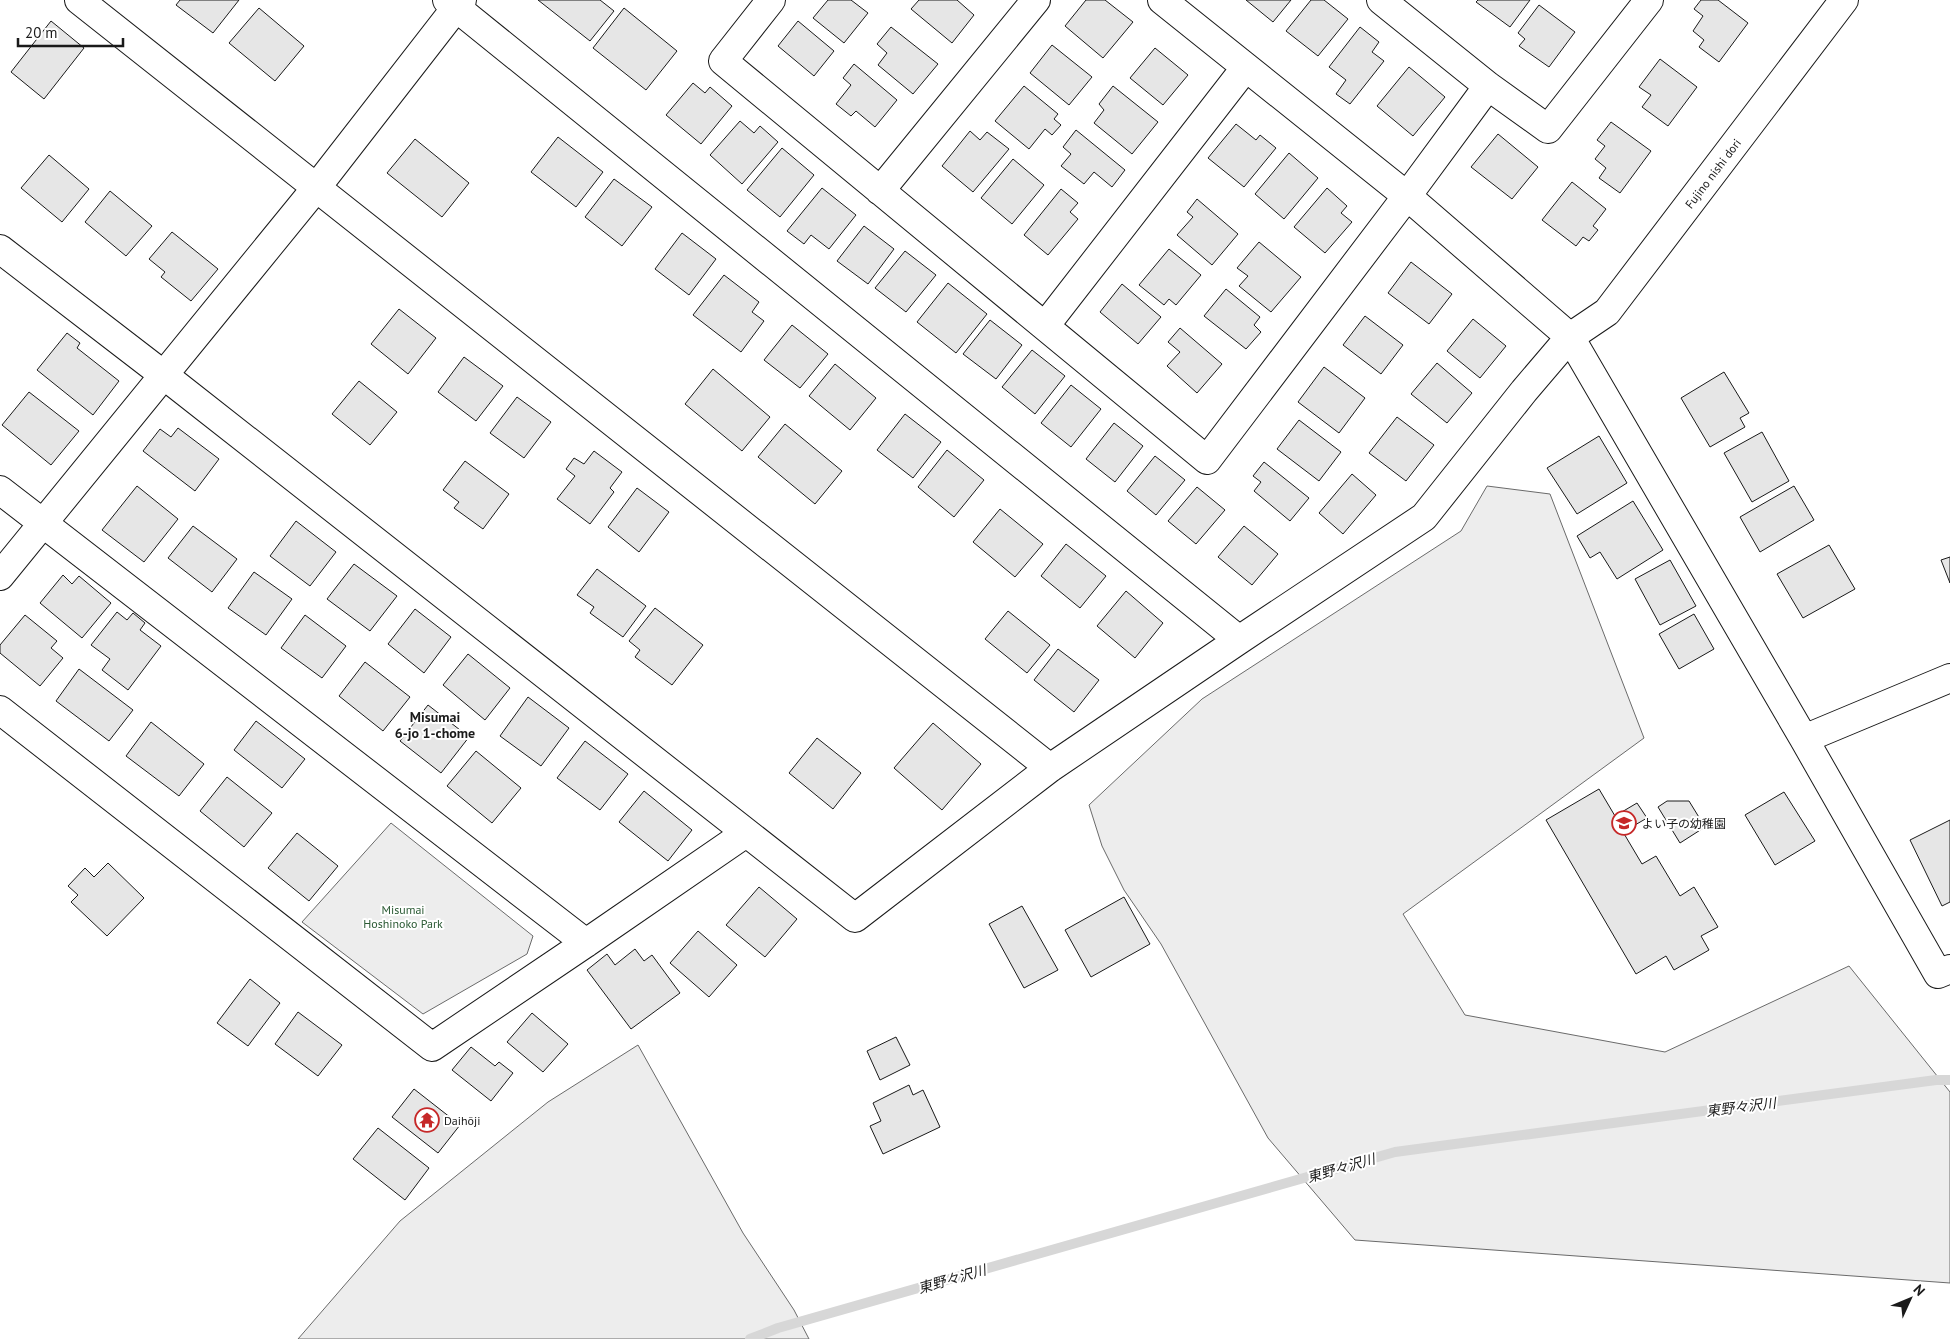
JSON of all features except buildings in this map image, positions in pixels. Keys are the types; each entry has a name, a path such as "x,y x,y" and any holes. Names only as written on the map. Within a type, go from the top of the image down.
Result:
{"street":[{"path":"79,0 1050,768"},
{"path":"771,0 723,62 1207,460 1488,86"},
{"path":"880,191 1036,0"},
{"path":"1162,0 1407,196 1570,337 1804,739 1938,974 1950,969"},
{"path":"1381,0 1488,86 1548,129 1649,0"},
{"name":"Fujino nishi dori","path":"746,832 855,918 1050,768 1424,516 1524,391 1570,337 1607,312 1844,0"},
{"path":"0,576 316,188 455,2 1239,640"},
{"path":"1045,326 1246,67"},
{"path":"0,249 746,832 586,944 432,1047 0,710"},
{"path":"0,490 586,944"},
{"path":"1804,739 1950,678"}],"shaded area":[{"path":"1487,486 1550,494 1644,738 1403,914 1465,1015 1665,1052 1849,966 1950,1092 1950,1283 1355,1240 1268,1138 1161,944 1124,890 1102,846 1089,805 1202,699 1461,531"},
{"name":"Misumai Hoshinoko Park","path":"391,823 533,936 527,954 423,1014 302,922"},
{"path":"638,1045 743,1233 794,1310 809,1339 298,1339 400,1221 548,1102"}],"waterway":[{"name":"東野々沢川","path":"750,1339 778,1328 1395,1152 1936,1080 1950,1080"}],"place":[{"name":"よい子の幼稚園","path":"1624,823"},
{"name":"Daihōji","path":"427,1120"}],"district":[{"name":"Misumai 6-jo 1-chome","path":"435,726"}]}
